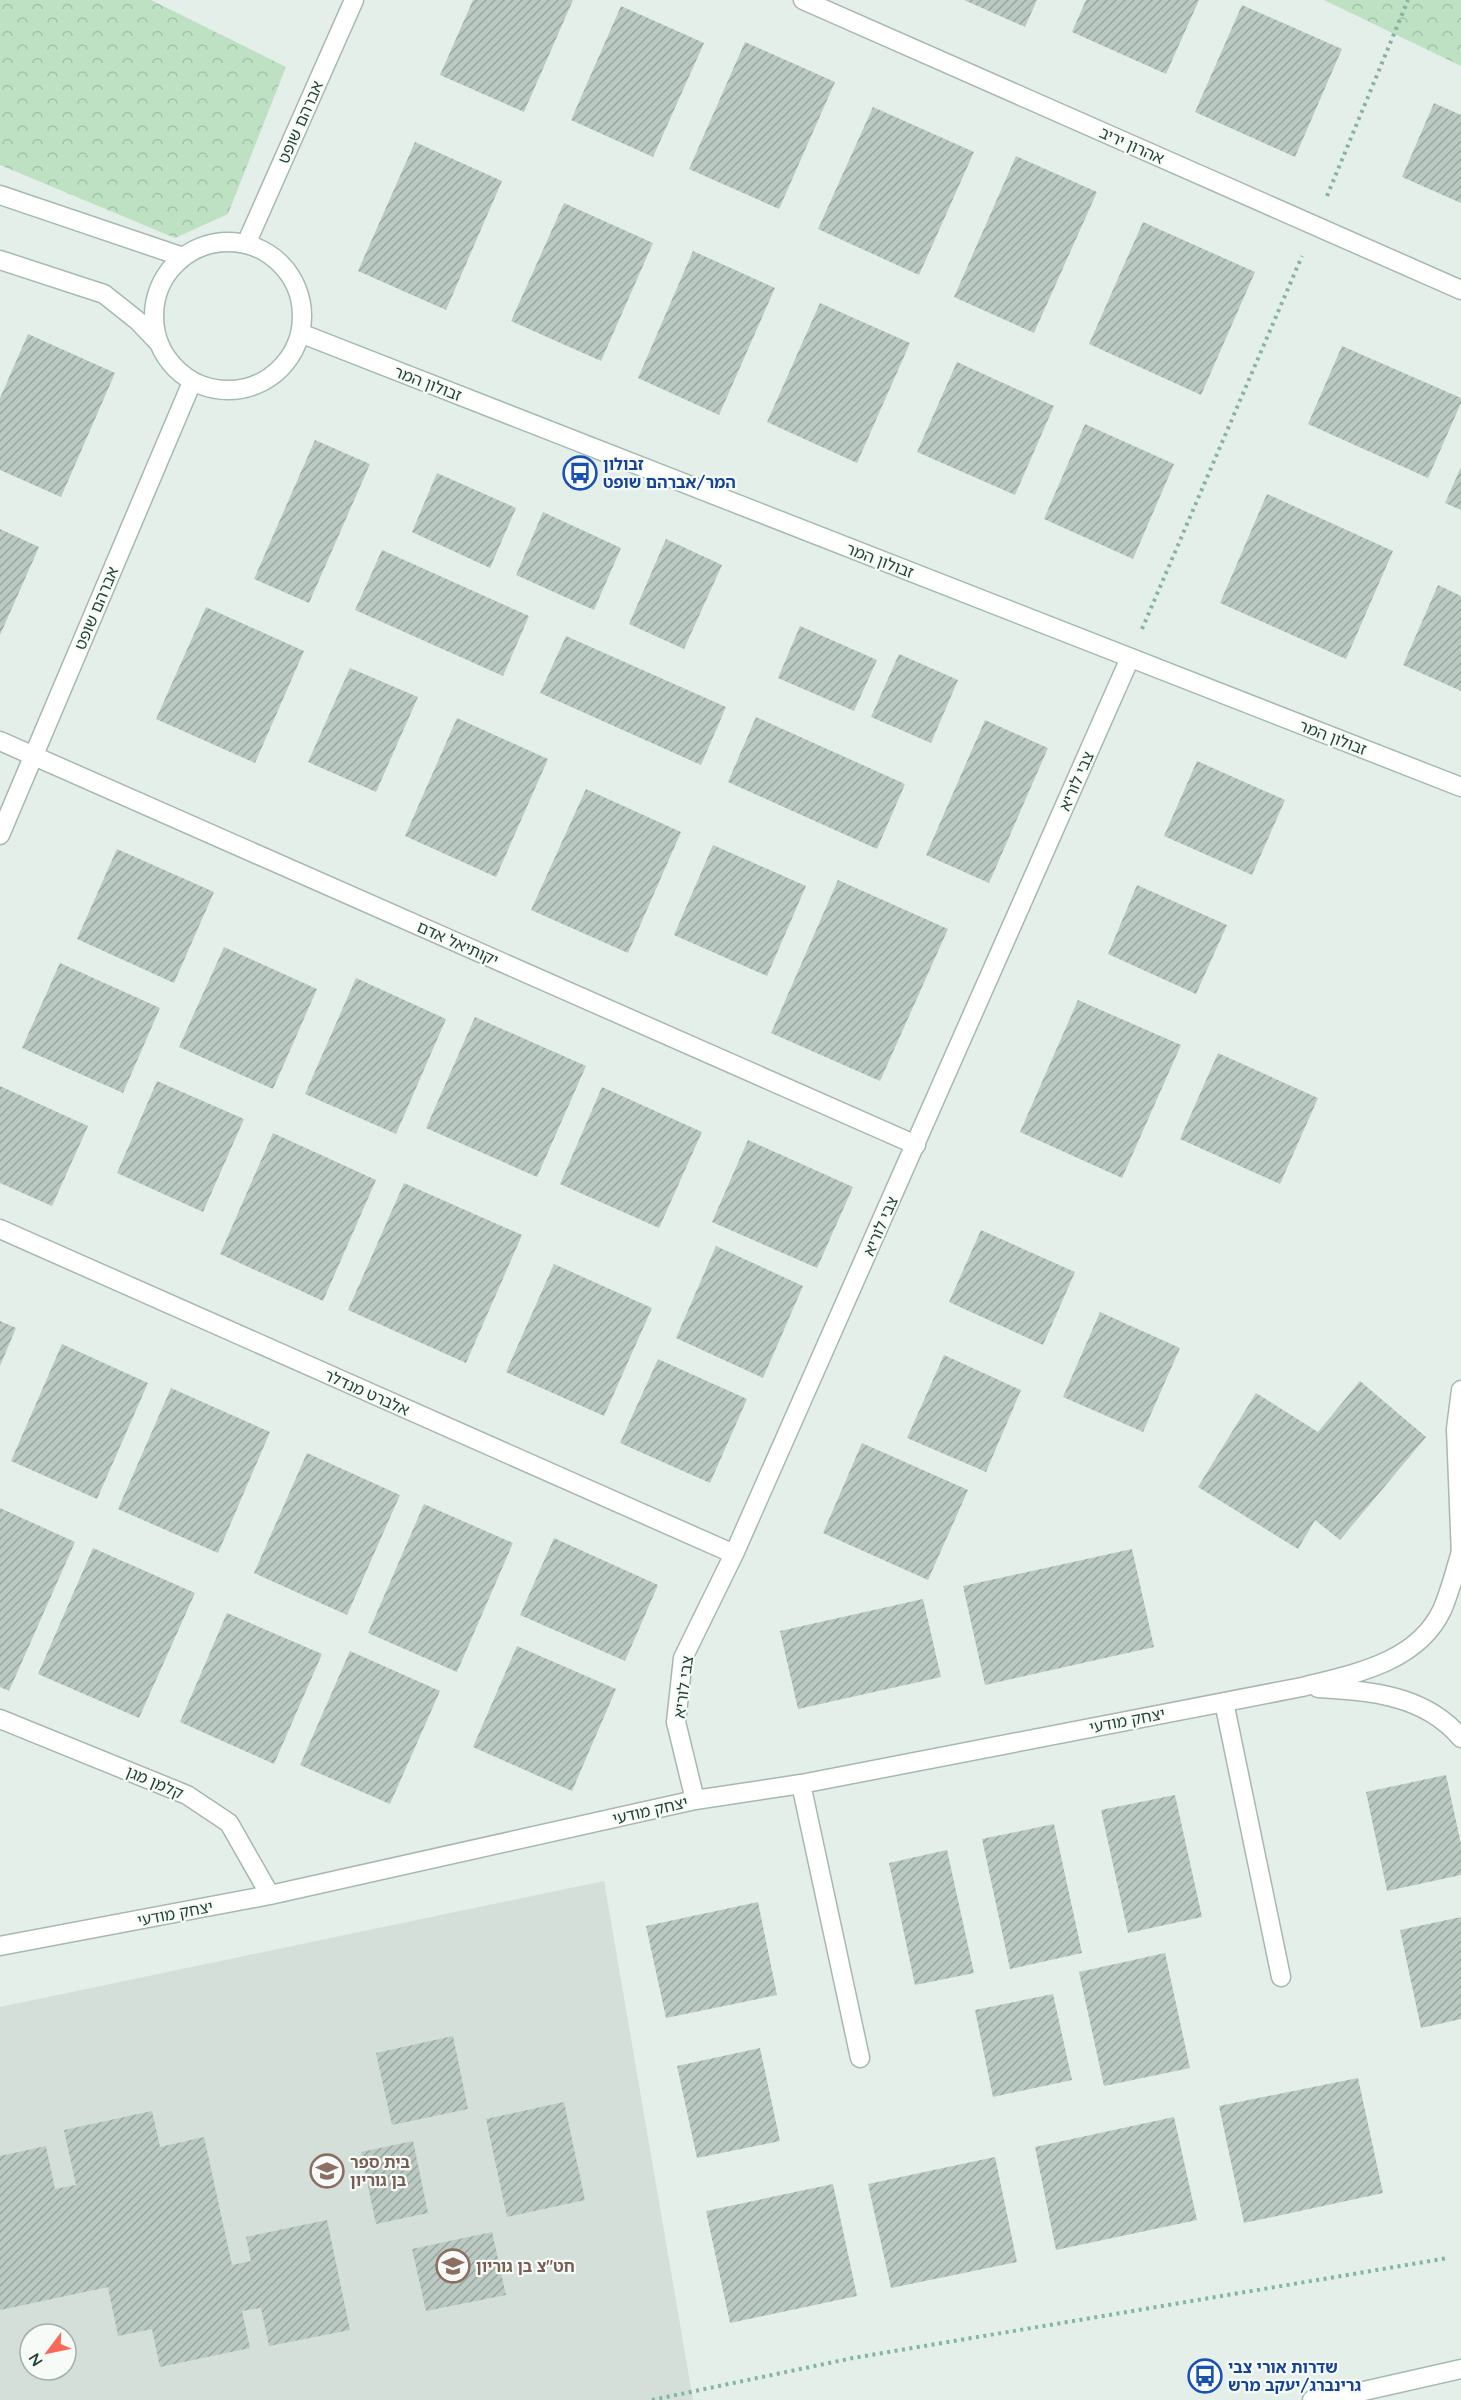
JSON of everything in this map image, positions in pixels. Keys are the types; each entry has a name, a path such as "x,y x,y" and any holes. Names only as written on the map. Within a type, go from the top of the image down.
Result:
{"street":[{"name":"אברהם שופט","path":"246,244 354,0"},
{"name":"אהרון יריב","path":"803,0 1461,290"},
{"path":"0,195 183,257"},
{"path":"0,260 104,294 138,321 159,344 172,365 192,382 214,389 236,390 258,384 278,372 292,354 300,333 302,310 296,288 285,268 267,253 246,244 224,242 202,246 183,257 166,274 156,296 154,320 159,344"},
{"name":"זבולון המר","path":"300,333 1461,787"},
{"name":"אברהם שופט","path":"0,835 192,382"},
{"name":"צבי לוריא","path":"695,1800 676,1722 683,1658 734,1554 1130,658"},
{"name":"יקותיאל אדם","path":"0,741 916,1145"},
{"name":"אלברט מנדלר","path":"0,1229 734,1554"},
{"path":"1461,1389 1456,1429 1461,1554"},
{"name":"יצחק מודעי","path":"0,1947 270,1895 695,1800 801,1784 1302,1687 1378,1666 1413,1646 1426,1635 1442,1610 1461,1554"},
{"name":"יצחק מודעי","path":"1302,1687 1369,1691 1402,1699 1428,1710 1451,1726 1461,1738"},
{"path":"1224,1702 1281,1977"},
{"name":"קלמן מגן","path":"0,1719 187,1795 229,1823 270,1895"},
{"path":"801,1784 860,2058"},
{"path":"1312,2400 1355,2393 1461,2369"}],"path":[{"path":"1130,658 1315,225 1408,0"},
{"path":"652,2400 853,2358 1448,2258"}],"shaded area":[{"name":"בית ספר בן גוריון","path":"604,1881 693,2400 0,2400 0,2007"}],"green space":[{"path":"0,0 151,0 286,67 228,214 175,238 0,165"},
{"path":"1324,0 1461,0 1461,66"}],"building":[{"path":"473,0 573,0 524,112 440,75"},
{"path":"964,0 1037,0 1025,27"},
{"path":"1086,0 1199,0 1166,74 1072,32"},
{"path":"1242,5 1342,49 1295,157 1195,112"},
{"path":"621,6 704,43 653,157 571,120"},
{"path":"745,42 835,82 779,209 689,169"},
{"path":"1434,103 1461,115 1461,203 1402,177"},
{"path":"873,107 974,152 919,275 818,229"},
{"path":"415,142 502,181 446,310 358,271"},
{"path":"1016,156 1097,192 1034,333 954,297"},
{"path":"564,203 653,243 601,361 511,321"},
{"path":"1143,222 1255,272 1201,395 1089,344"},
{"path":"693,251 775,288 719,415 638,378"},
{"path":"820,303 910,343 857,463 767,422"},
{"path":"28,334 115,373 61,497 0,470 0,398"},
{"path":"1342,346 1461,398 1461,403 1428,478 1308,424"},
{"path":"957,362 1054,406 1015,495 917,452"},
{"path":"1085,424 1174,464 1133,559 1044,519"},
{"path":"315,440 370,464 309,603 254,579"},
{"path":"1461,467 1461,510 1445,503"},
{"path":"437,473 516,508 490,568 412,532"},
{"path":"1267,494 1393,551 1346,659 1220,603"},
{"path":"543,512 621,548 594,610 516,575"},
{"path":"0,529 39,547 0,635"},
{"path":"666,539 722,565 684,649 629,624"},
{"path":"382,550 529,616 503,676 355,610"},
{"path":"1438,585 1461,596 1461,691 1403,665"},
{"path":"206,607 304,651 255,763 156,719"},
{"path":"800,626 877,660 854,711 778,678"},
{"path":"566,636 726,707 701,765 540,693"},
{"path":"899,654 958,680 931,743 871,717"},
{"path":"350,668 418,697 376,792 308,762"},
{"path":"756,717 905,784 877,849 728,782"},
{"path":"457,718 548,759 496,877 405,836"},
{"path":"985,720 1048,748 989,883 926,855"},
{"path":"1197,761 1285,800 1252,875 1164,836"},
{"path":"586,789 681,832 628,953 531,910"},
{"path":"713,845 806,886 767,976 674,935"},
{"path":"117,849 214,892 174,983 77,939"},
{"path":"838,880 948,929 880,1081 771,1033"},
{"path":"1137,885 1227,925 1196,994 1108,954"},
{"path":"224,947 317,989 273,1089 179,1047"},
{"path":"60,963 160,1008 123,1093 22,1048"},
{"path":"356,978 446,1019 396,1134 305,1094"},
{"path":"1078,1000 1181,1045 1122,1178 1020,1132"},
{"path":"475,1017 586,1066 537,1177 426,1128"},
{"path":"1218,1053 1318,1098 1280,1184 1180,1139"},
{"path":"157,1081 244,1119 203,1212 117,1173"},
{"path":"0,1086 88,1126 52,1206 0,1183"},
{"path":"602,1087 702,1132 659,1228 560,1184"},
{"path":"273,1133 376,1180 323,1301 220,1254"},
{"path":"748,1140 853,1187 817,1268 712,1222"},
{"path":"404,1183 522,1235 466,1363 348,1310"},
{"path":"981,1230 1075,1272 1043,1345 949,1302"},
{"path":"716,1246 803,1286 763,1378 676,1338"},
{"path":"554,1264 652,1308 604,1416 506,1372"},
{"path":"1100,1312 1180,1348 1143,1432 1063,1397"},
{"path":"0,1321 16,1328 0,1366"},
{"path":"62,1344 148,1383 97,1499 11,1461"},
{"path":"944,1355 1021,1390 986,1472 907,1438"},
{"path":"658,1359 747,1399 710,1483 620,1443"},
{"path":"1360,1381 1426,1437 1340,1540 1315,1520 1298,1549 1198,1487 1256,1393 1318,1432"},
{"path":"171,1388 270,1432 218,1553 118,1509"},
{"path":"862,1443 968,1490 928,1580 823,1533"},
{"path":"307,1453 400,1495 347,1615 254,1573"},
{"path":"424,1504 513,1543 457,1672 368,1633"},
{"path":"0,1508 75,1542 9,1691 0,1687"},
{"path":"554,1538 658,1585 625,1661 520,1615"},
{"path":"93,1548 195,1593 139,1718 38,1674"},
{"path":"1132,1549 1154,1647 985,1685 963,1586"},
{"path":"923,1599 941,1677 798,1709 780,1631"},
{"path":"227,1613 322,1654 274,1764 180,1722"},
{"path":"517,1646 616,1689 572,1791 473,1747"},
{"path":"350,1651 440,1691 390,1804 300,1765"},
{"path":"1446,1775 1461,1844 1461,1875 1387,1891 1366,1792"},
{"path":"1175,1795 1202,1917 1128,1933 1101,1810"},
{"path":"1054,1824 1082,1953 1010,1969 982,1839"},
{"path":"947,1850 974,1973 915,1985 889,1863"},
{"path":"758,1902 777,1995 666,2018 646,1926"},
{"path":"1461,1917 1461,2019 1421,2028 1400,1930"},
{"path":"1165,1953 1190,2068 1104,2086 1079,1972"},
{"path":"1053,1994 1072,2080 993,2097 975,2010"},
{"path":"453,2036 468,2109 392,2125 376,2053"},
{"path":"760,2048 780,2141 697,2158 677,2066"},
{"path":"1358,2078 1383,2193 1244,2223 1219,2106"},
{"path":"564,2102 585,2200 507,2217 486,2119"},
{"path":"152,2111 160,2147 204,2137 232,2265 251,2261 246,2237 327,2220 350,2330 269,2346 261,2308 242,2311 250,2348 160,2367 152,2329 118,2336 108,2287 0,2310 0,2156 46,2146 55,2189 76,2185 64,2130"},
{"path":"1174,2117 1197,2220 1056,2250 1035,2147"},
{"path":"413,2141 428,2213 376,2224 361,2152"},
{"path":"995,2157 1017,2262 891,2288 868,2184"},
{"path":"833,2184 857,2296 730,2323 706,2211"},
{"path":"492,2232 506,2295 426,2311 412,2249"}],"place":[{"name":"זבולון המר/אברהם שופט","path":"580,473"},
{"name":"בית ספר בן גוריון","path":"327,2171"},
{"name":"חט\"צ בן גוריון","path":"453,2266"},
{"name":"שדרות אורי צבי גרינברג/יעקב מרש","path":"1205,2376"}]}
